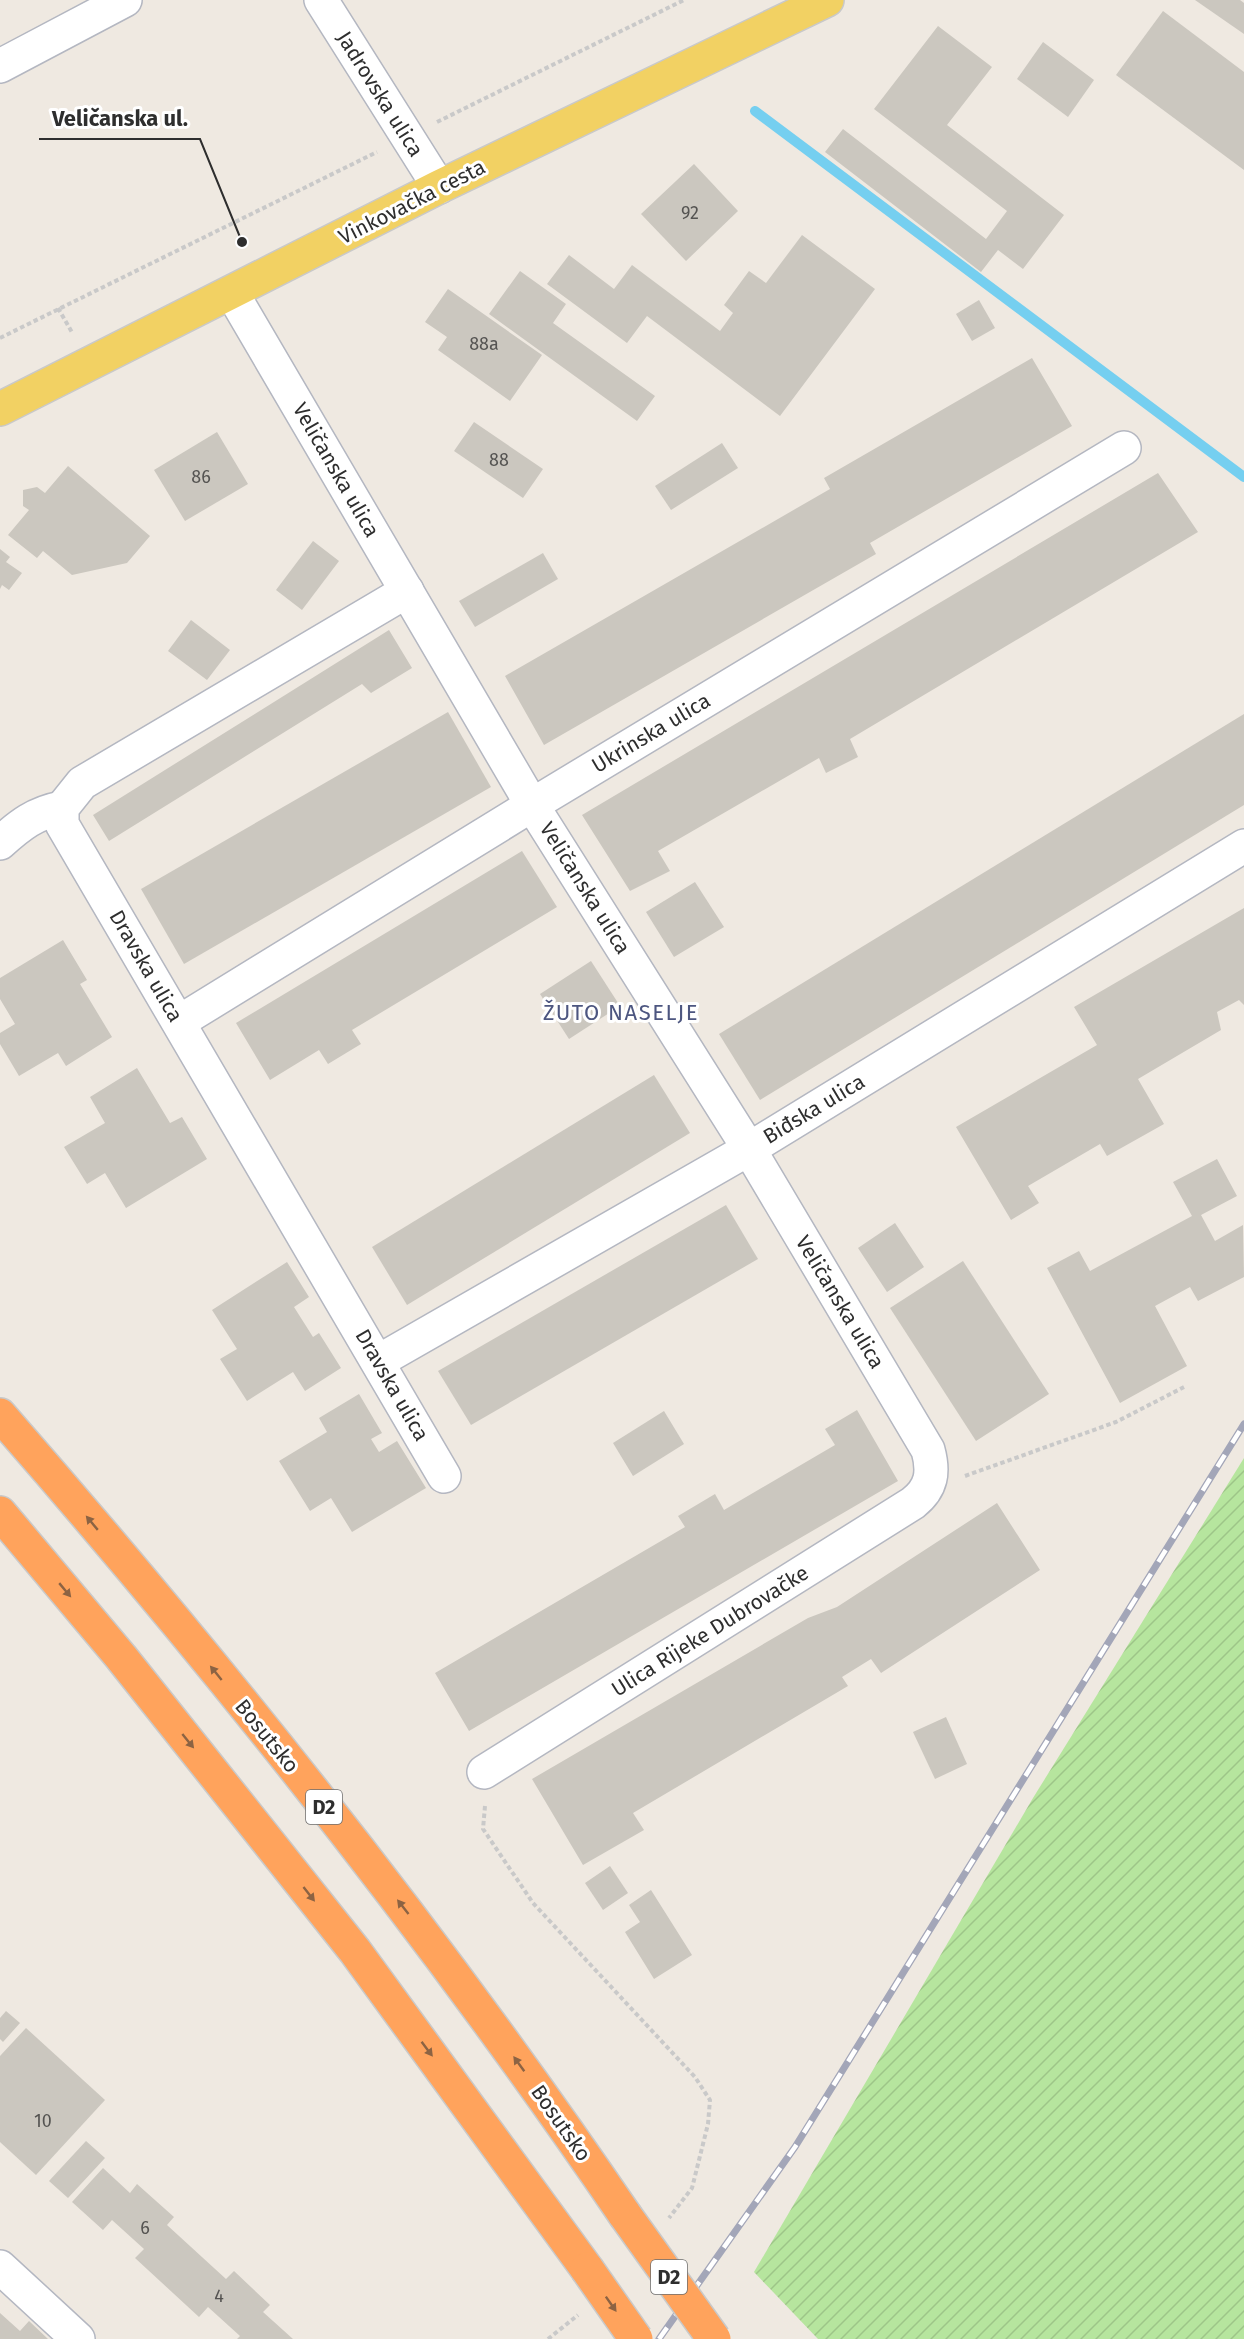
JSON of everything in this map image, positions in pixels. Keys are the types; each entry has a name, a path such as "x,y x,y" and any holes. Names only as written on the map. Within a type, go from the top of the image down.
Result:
{"highway":[{"name":"Bosutsko","path":"0,1415 174,1620 456,1976 714,2339"},
{"path":"0,1513 121,1657 355,1951 636,2339"}],"main road":[{"name":"Vinkovačka cesta","path":"0,409 439,188 816,2"}],"street":[{"path":"0,66 125,0"},
{"name":"Jadrovska ulica","path":"321,0 439,188"},
{"name":"Veličanska ulica","path":"232,293 532,805 749,1149 928,1450 933,1469 929,1482"},
{"name":"Ukrinska ulica","path":"179,1022 532,805 1124,448"},
{"path":"0,843 26,820 45,811 62,808 82,783 407,591"},
{"name":"Dravska ulica","path":"62,808 62,824 379,1360 444,1476"},
{"name":"Biđska ulica","path":"379,1360 749,1149 1244,846"},
{"name":"Ulica Rijeke Dubrovačke","path":"484,1772 913,1503 923,1496 929,1482"},
{"path":"0,2267 78,2339"}],"path":[{"path":"0,338 684,0"},
{"path":"929,1482 969,1475 1116,1422 1184,1387"},
{"path":"484,1772 486,1808 483,1829 532,1903 695,2077 710,2100 704,2145 692,2188 666,2221"},
{"path":"548,2339 583,2311"}],"green space":[{"path":"1244,1458 1244,2339 818,2339 754,2272 1033,1798"}],"building":[{"path":"1195,0 1240,0 1244,3 1244,34"},
{"path":"1163,11 1244,72 1244,170 1116,75"},
{"path":"938,26 992,67 947,125 1064,215 1023,269 998,250 981,272 825,152 843,129 986,239 1007,211 874,109"},
{"path":"1043,42 1094,80 1068,117 1017,79"},
{"path":"694,164 738,211 686,261 641,214"},
{"path":"802,235 875,289 780,416 647,316 627,343 547,284 569,255 614,289 632,265 720,331 733,313 724,305 749,271 766,283"},
{"path":"520,271 566,304 553,323 655,396 637,421 489,314"},
{"path":"448,289 542,355 510,401 438,350 447,337 425,322"},
{"path":"979,300 995,328 972,341 956,314"},
{"path":"1032,358 1072,426 870,543 876,554 544,745 505,676 830,489 824,478"},
{"path":"474,422 543,469 523,498 454,451"},
{"path":"217,432 248,484 185,521 154,470"},
{"path":"722,443 738,468 671,510 655,486"},
{"path":"68,466 150,536 127,563 72,575 43,551 37,558 8,535 29,510 23,506 23,490 37,487 45,493"},
{"path":"1158,473 1198,532 850,739 858,757 826,773 819,758 658,851 670,871 630,891 582,815"},
{"path":"313,541 339,561 302,610 276,590"},
{"path":"0,549 10,557 6,562 22,573 9,590 2,585 0,589"},
{"path":"543,553 558,579 475,627 459,601"},
{"path":"191,620 230,650 207,680 168,651"},
{"path":"389,630 412,668 371,693 362,684 109,841 93,815"},
{"path":"448,712 491,787 184,964 141,889"},
{"path":"1244,714 1244,805 760,1100 719,1034"},
{"path":"522,851 557,907 352,1030 361,1044 328,1064 319,1050 270,1080 236,1023"},
{"path":"695,882 724,927 674,957 646,912"},
{"path":"1244,908 1244,1005 1239,1000 1217,1012 1221,1030 1138,1079 1164,1124 1107,1156 1100,1144 1028,1186 1039,1203 1011,1220 956,1127 1097,1045 1074,1007"},
{"path":"63,940 87,980 80,984 112,1037 66,1066 58,1053 19,1076 0,1044 0,1033 15,1024 0,999 0,978"},
{"path":"591,961 620,1006 569,1039 540,994"},
{"path":"137,1068 170,1123 182,1117 207,1159 126,1208 105,1173 87,1184 64,1147 105,1123 90,1097"},
{"path":"654,1075 690,1133 407,1305 372,1247"},
{"path":"1217,1159 1237,1196 1201,1215 1215,1241 1243,1225 1244,1277 1198,1301 1190,1287 1155,1306 1187,1366 1120,1403 1047,1268 1079,1251 1090,1271 1192,1216 1173,1182"},
{"path":"726,1205 758,1259 471,1425 438,1371"},
{"path":"895,1223 924,1267 887,1292 858,1248"},
{"path":"963,1261 1049,1394 976,1441 890,1308"},
{"path":"287,1262 309,1297 294,1307 313,1337 319,1333 341,1368 305,1391 293,1372 247,1401 220,1359 237,1349 212,1310"},
{"path":"359,1394 382,1433 371,1439 379,1452 397,1441 426,1488 352,1532 331,1498 310,1511 279,1461 327,1432 319,1418"},
{"path":"857,1410 898,1481 469,1731 435,1673 685,1527 678,1516 715,1494 724,1510 835,1445 825,1429"},
{"path":"664,1411 684,1444 633,1476 613,1443"},
{"path":"997,1503 1040,1570 881,1673 871,1659 842,1677 848,1686 633,1813 644,1830 583,1865 532,1779 808,1618 837,1607"},
{"path":"946,1717 967,1764 935,1779 913,1732"},
{"path":"610,1866 628,1893 603,1910 585,1883"},
{"path":"651,1890 692,1955 654,1979 625,1932 640,1922 629,1905"},
{"path":"6,2011 20,2023 3,2042 0,2039 0,2018"},
{"path":"26,2028 105,2100 36,2175 0,2142 0,2056"},
{"path":"86,2141 105,2158 68,2198 49,2181"},
{"path":"103,2168 130,2193 137,2184 174,2217 167,2225 226,2279 234,2271 270,2305 263,2312 293,2339 237,2339 240,2336 208,2307 199,2317 135,2258 144,2249 112,2220 103,2230 72,2202"},
{"path":"0,2313 20,2331 29,2321 48,2339 0,2339"}],"waterway":[{"path":"755,111 1244,477"}],"railway":[{"path":"659,2339 795,2147 1244,1424"}],"place":[{"name":"Veličanska ul.","path":"242,242"}],"district":[{"name":"ŽUTO NASELJE","path":"621,1012"}]}
